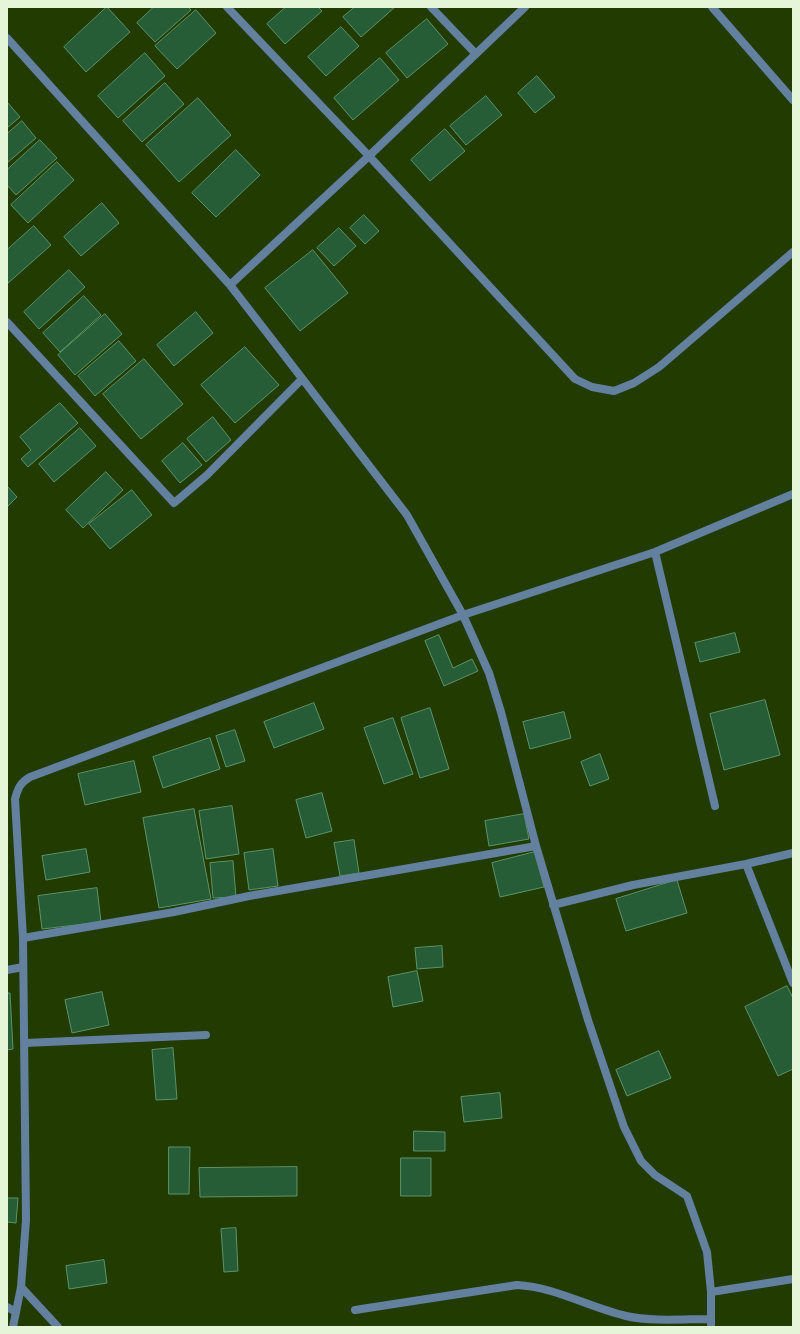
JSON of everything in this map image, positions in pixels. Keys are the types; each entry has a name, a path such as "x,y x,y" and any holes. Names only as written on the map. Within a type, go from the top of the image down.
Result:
{"street":[{"path":"227,7 369,156 574,379 592,387 614,391 634,383 659,366 793,252"},
{"path":"431,7 476,54"},
{"path":"230,285 369,156 525,7"},
{"path":"712,7 793,100"},
{"path":"7,38 230,285 407,515 463,615 489,673 536,846 588,1020 624,1127 641,1161 655,1175 687,1196 707,1252 711,1292 711,1323 633,1317 597,1307 551,1290 517,1284 355,1310"},
{"path":"7,322 174,503 212,470 302,379"},
{"path":"13,1327 21,1287 26,1220 23,938 15,799 18,788 22,782 37,774 463,615 655,552 793,494"},
{"path":"655,552 714,806"},
{"path":"23,938 174,912 249,896 536,846"},
{"path":"554,905 633,885 746,864 793,853"},
{"path":"746,864 793,983"},
{"path":"7,970 23,967"},
{"path":"25,1043 206,1035"},
{"path":"711,1292 793,1279"},
{"path":"21,1287 58,1327"},
{"path":"7,1307 16,1312"}],"building":[{"path":"107,7 130,32 86,72 64,47"},
{"path":"154,7 188,7 191,10 155,42 137,23"},
{"path":"286,7 318,7 322,11 285,44 267,24"},
{"path":"355,7 395,7 361,37 343,17"},
{"path":"196,10 216,33 177,69 155,46"},
{"path":"427,19 448,44 407,78 386,53"},
{"path":"341,27 359,46 326,76 308,57"},
{"path":"145,53 165,76 118,118 98,96"},
{"path":"380,58 399,80 353,120 334,98"},
{"path":"537,76 555,97 535,113 518,93"},
{"path":"165,83 184,104 142,142 123,121"},
{"path":"486,96 502,115 466,145 450,126"},
{"path":"198,98 231,135 179,182 146,145"},
{"path":"7,102 20,117 7,128"},
{"path":"22,121 36,138 7,163 7,134"},
{"path":"445,129 465,151 430,181 411,160"},
{"path":"40,140 57,158 16,195 7,185 7,170"},
{"path":"236,150 260,175 216,217 192,193"},
{"path":"57,162 74,180 28,223 11,205"},
{"path":"102,203 119,223 81,256 64,237"},
{"path":"364,215 379,231 365,244 350,228"},
{"path":"34,226 51,245 7,284 7,250"},
{"path":"339,228 356,246 334,266 317,248"},
{"path":"313,250 348,293 300,331 265,288"},
{"path":"69,270 85,287 39,329 24,312"},
{"path":"84,296 101,315 60,352 43,333"},
{"path":"196,312 213,333 174,366 157,345"},
{"path":"105,314 122,334 75,375 58,355"},
{"path":"119,341 136,361 95,396 78,376"},
{"path":"245,347 279,385 235,423 201,385"},
{"path":"144,359 183,404 141,439 103,394"},
{"path":"60,403 78,423 28,467 21,459 31,450 20,437"},
{"path":"213,417 231,440 206,462 187,439"},
{"path":"80,428 96,446 54,482 39,464"},
{"path":"183,443 202,465 180,483 162,461"},
{"path":"106,472 123,490 83,528 66,510"},
{"path":"7,486 17,497 7,507"},
{"path":"132,490 152,515 110,549 89,524"},
{"path":"735,633 740,652 700,662 695,643"},
{"path":"439,635 453,668 472,659 478,671 444,686 425,641"},
{"path":"765,700 780,755 724,770 710,714"},
{"path":"314,703 324,729 274,748 264,722"},
{"path":"430,708 449,769 420,778 401,718"},
{"path":"564,712 571,738 530,749 523,722"},
{"path":"393,718 413,774 384,784 364,728"},
{"path":"235,730 245,761 226,767 216,736"},
{"path":"210,738 220,769 163,788 153,757"},
{"path":"600,754 609,779 590,786 581,762"},
{"path":"134,761 141,792 85,805 78,774"},
{"path":"322,793 332,831 306,838 296,800"},
{"path":"232,806 239,854 206,859 199,811"},
{"path":"194,809 211,899 159,908 143,818"},
{"path":"524,814 529,839 489,846 485,821"},
{"path":"354,840 359,873 340,876 334,843"},
{"path":"86,849 90,872 46,880 42,856"},
{"path":"273,849 278,886 249,890 244,853"},
{"path":"535,852 544,887 500,897 492,863"},
{"path":"233,861 236,897 213,898 210,863"},
{"path":"677,880 687,913 626,931 616,899"},
{"path":"97,888 101,922 42,929 38,896"},
{"path":"442,946 443,967 417,969 415,948"},
{"path":"417,971 423,1001 393,1007 388,977"},
{"path":"787,986 793,998 793,1069 778,1076 745,1007"},
{"path":"102,992 109,1025 72,1033 65,1000"},
{"path":"7,993 10,993 13,1049 7,1050"},
{"path":"173,1048 177,1099 156,1100 152,1050"},
{"path":"659,1051 671,1078 627,1096 616,1070"},
{"path":"500,1093 502,1118 464,1122 461,1097"},
{"path":"414,1131 445,1132 445,1151 414,1151"},
{"path":"169,1147 190,1147 189,1194 169,1194"},
{"path":"401,1158 431,1158 431,1196 401,1196"},
{"path":"297,1167 297,1196 200,1197 199,1168"},
{"path":"7,1198 18,1198 16,1223 7,1222"},
{"path":"236,1228 238,1271 224,1272 221,1229"},
{"path":"104,1260 107,1283 69,1289 66,1266"}]}
